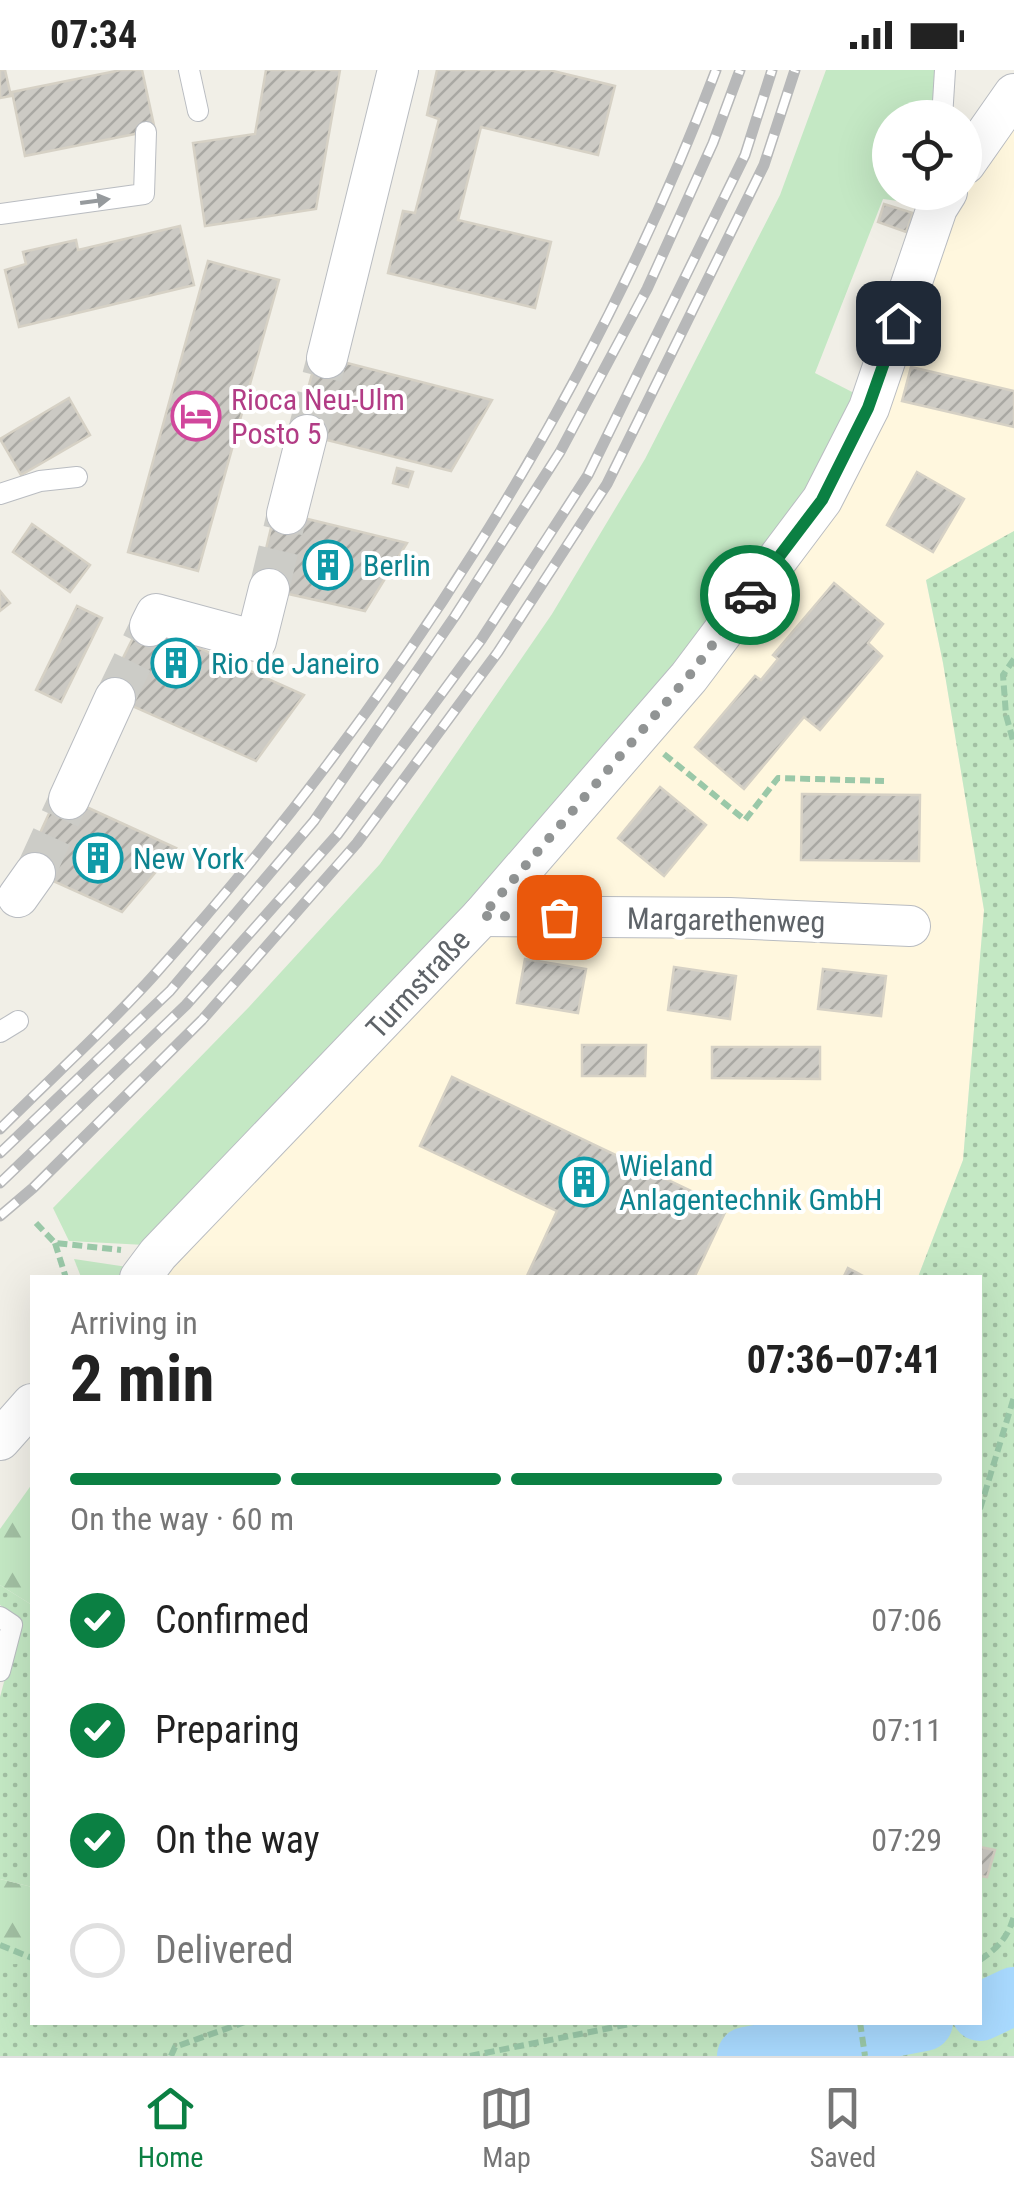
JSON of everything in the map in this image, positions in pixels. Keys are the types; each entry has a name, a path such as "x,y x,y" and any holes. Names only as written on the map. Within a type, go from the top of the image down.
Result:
{"street":[{"path":"326,358 398,70"},
{"path":"982,140 1014,94"},
{"name":"Turmstraße","path":"149,1266 482,916 689,676 822,500 868,408 937,210"},
{"path":"288,514 307,436"},
{"path":"150,626 156,614 256,641 269,589"},
{"path":"69,799 116,698"},
{"name":"Margarethenweg","path":"482,916 730,918 910,926"},
{"path":"0,1440 30,1406"}],"lane":[{"path":"189,70 198,111"},
{"path":"943,100 945,70"},
{"path":"0,214 144,194 146,132"},
{"path":"0,494 40,481 77,477"},
{"path":"0,1617 12,1625 0,1671"}],"path":[{"path":"1014,658 1002,675 1014,744"},
{"path":"658,749 745,820 778,778 884,781"},
{"path":"36,1223 55,1243 65,1275"},
{"path":"55,1243 149,1266"},
{"path":"982,1501 1014,1397"},
{"path":"982,1959 1008,1934 1014,1916"},
{"path":"0,1945 30,1957"},
{"path":"171,2056 175,2047 237,2025"},
{"path":"470,2056 625,2025"},
{"path":"860,2025 865,2056"}],"shaded area":[{"path":"1014,117 1014,531 926,581 984,910 963,1160 919,1275 162,1275 724,655 954,210 982,210 982,164"}],"green space":[{"path":"826,70 938,70 935,100 872,100 872,210 879,210 815,373 858,395 803,505 515,860 145,1245 69,1241 53,1208 249,1007 380,864 552,614 645,459 780,195"},
{"path":"1014,531 1014,2056 0,2056 0,1965 30,1963 30,2025 982,2025 982,1275 919,1275 963,1160 984,910 926,580"},
{"path":"74,1259 134,1268 128,1275 80,1275"},
{"path":"30,1487 30,1604 0,1585 0,1529"},
{"path":"0,1585 30,1604 30,1886 0,1879 0,1697 18,1629 17,1618 0,1605"},
{"path":"0,1879 30,1886 30,2016 0,2007"}],"building":[{"path":"0,70 5,70 11,96 0,98"},
{"path":"121,70 142,70 155,130 25,156 12,92"},
{"path":"266,70 340,70 316,209 205,226 193,143 255,134"},
{"path":"437,70 549,70 615,86 598,155 481,127 458,220 551,242 535,308 388,273 403,211 415,213 439,119 427,115"},
{"path":"882,210 913,213 906,232 878,222"},
{"path":"180,226 194,285 19,327 5,270 26,264 23,252 76,240 78,250"},
{"path":"208,261 279,280 198,571 128,552"},
{"path":"317,356 492,400 451,471 307,435 296,432"},
{"path":"911,367 1014,391 1014,427 902,401"},
{"path":"69,398 90,435 21,475 0,439"},
{"path":"397,468 413,472 408,487 393,483"},
{"path":"917,472 964,499 933,552 887,525"},
{"name":"Berlin","path":"275,511 407,543 365,611 257,587"},
{"path":"32,524 90,565 70,592 13,552"},
{"path":"834,583 883,624 868,643 882,656 820,730 804,717 744,789 695,747 755,676 761,680 778,659 773,655"},
{"path":"0,591 10,603 0,611"},
{"path":"77,606 102,618 61,702 36,690"},
{"name":"Rio de Janeiro","path":"141,622 304,695 256,761 105,694"},
{"path":"660,787 706,825 664,876 618,838"},
{"name":"New York","path":"58,794 176,848 122,912 24,868"},
{"path":"802,794 920,795 919,861 801,860"},
{"path":"525,959 586,969 578,1013 517,1003"},
{"path":"674,967 736,976 730,1019 668,1010"},
{"path":"823,969 886,976 881,1016 818,1009"},
{"path":"582,1045 646,1045 645,1076 582,1076"},
{"path":"712,1047 820,1047 820,1079 712,1078"},
{"name":"Wieland Anlagentechnik GmbH","path":"452,1077 727,1208 695,1275 527,1275 557,1211 420,1146"},
{"path":"982,1847 995,1850 987,1877 982,1876"}],"waterway":[{"path":"982,2011 1014,1996"},
{"path":"746,2056 908,2025"}],"tunnel":[{"path":"307,435 327,358"},
{"path":"269,589 287,514"},
{"path":"115,698 150,626"},
{"path":"35,873 69,799"}],"railway":[{"path":"0,1129 156,973 242,873 325,768 403,659 546,432 666,193 716,70"},
{"path":"0,1153 170,991 314,821 455,616 560,452 647,289 713,143 740,70"},
{"path":"0,1183 186,1005 338,834 481,640 588,475 745,155 772,70"},
{"path":"0,1216 202,1020 357,843 498,652 607,484 764,165 795,70"}],"way so far":[{"path":"559,917 482,916 689,676 750,595"}],"place":[{"name":"Rioca Neu-Ulm Posto 5","path":"196,416"},
{"name":"Berlin","path":"328,565"},
{"name":"Rio de Janeiro","path":"176,663"},
{"name":"New York","path":"98,858"},
{"name":"Wieland Anlagentechnik GmbH","path":"584,1182"}],"route":[{"path":"750,595 822,500 868,408 898,323"}]}
